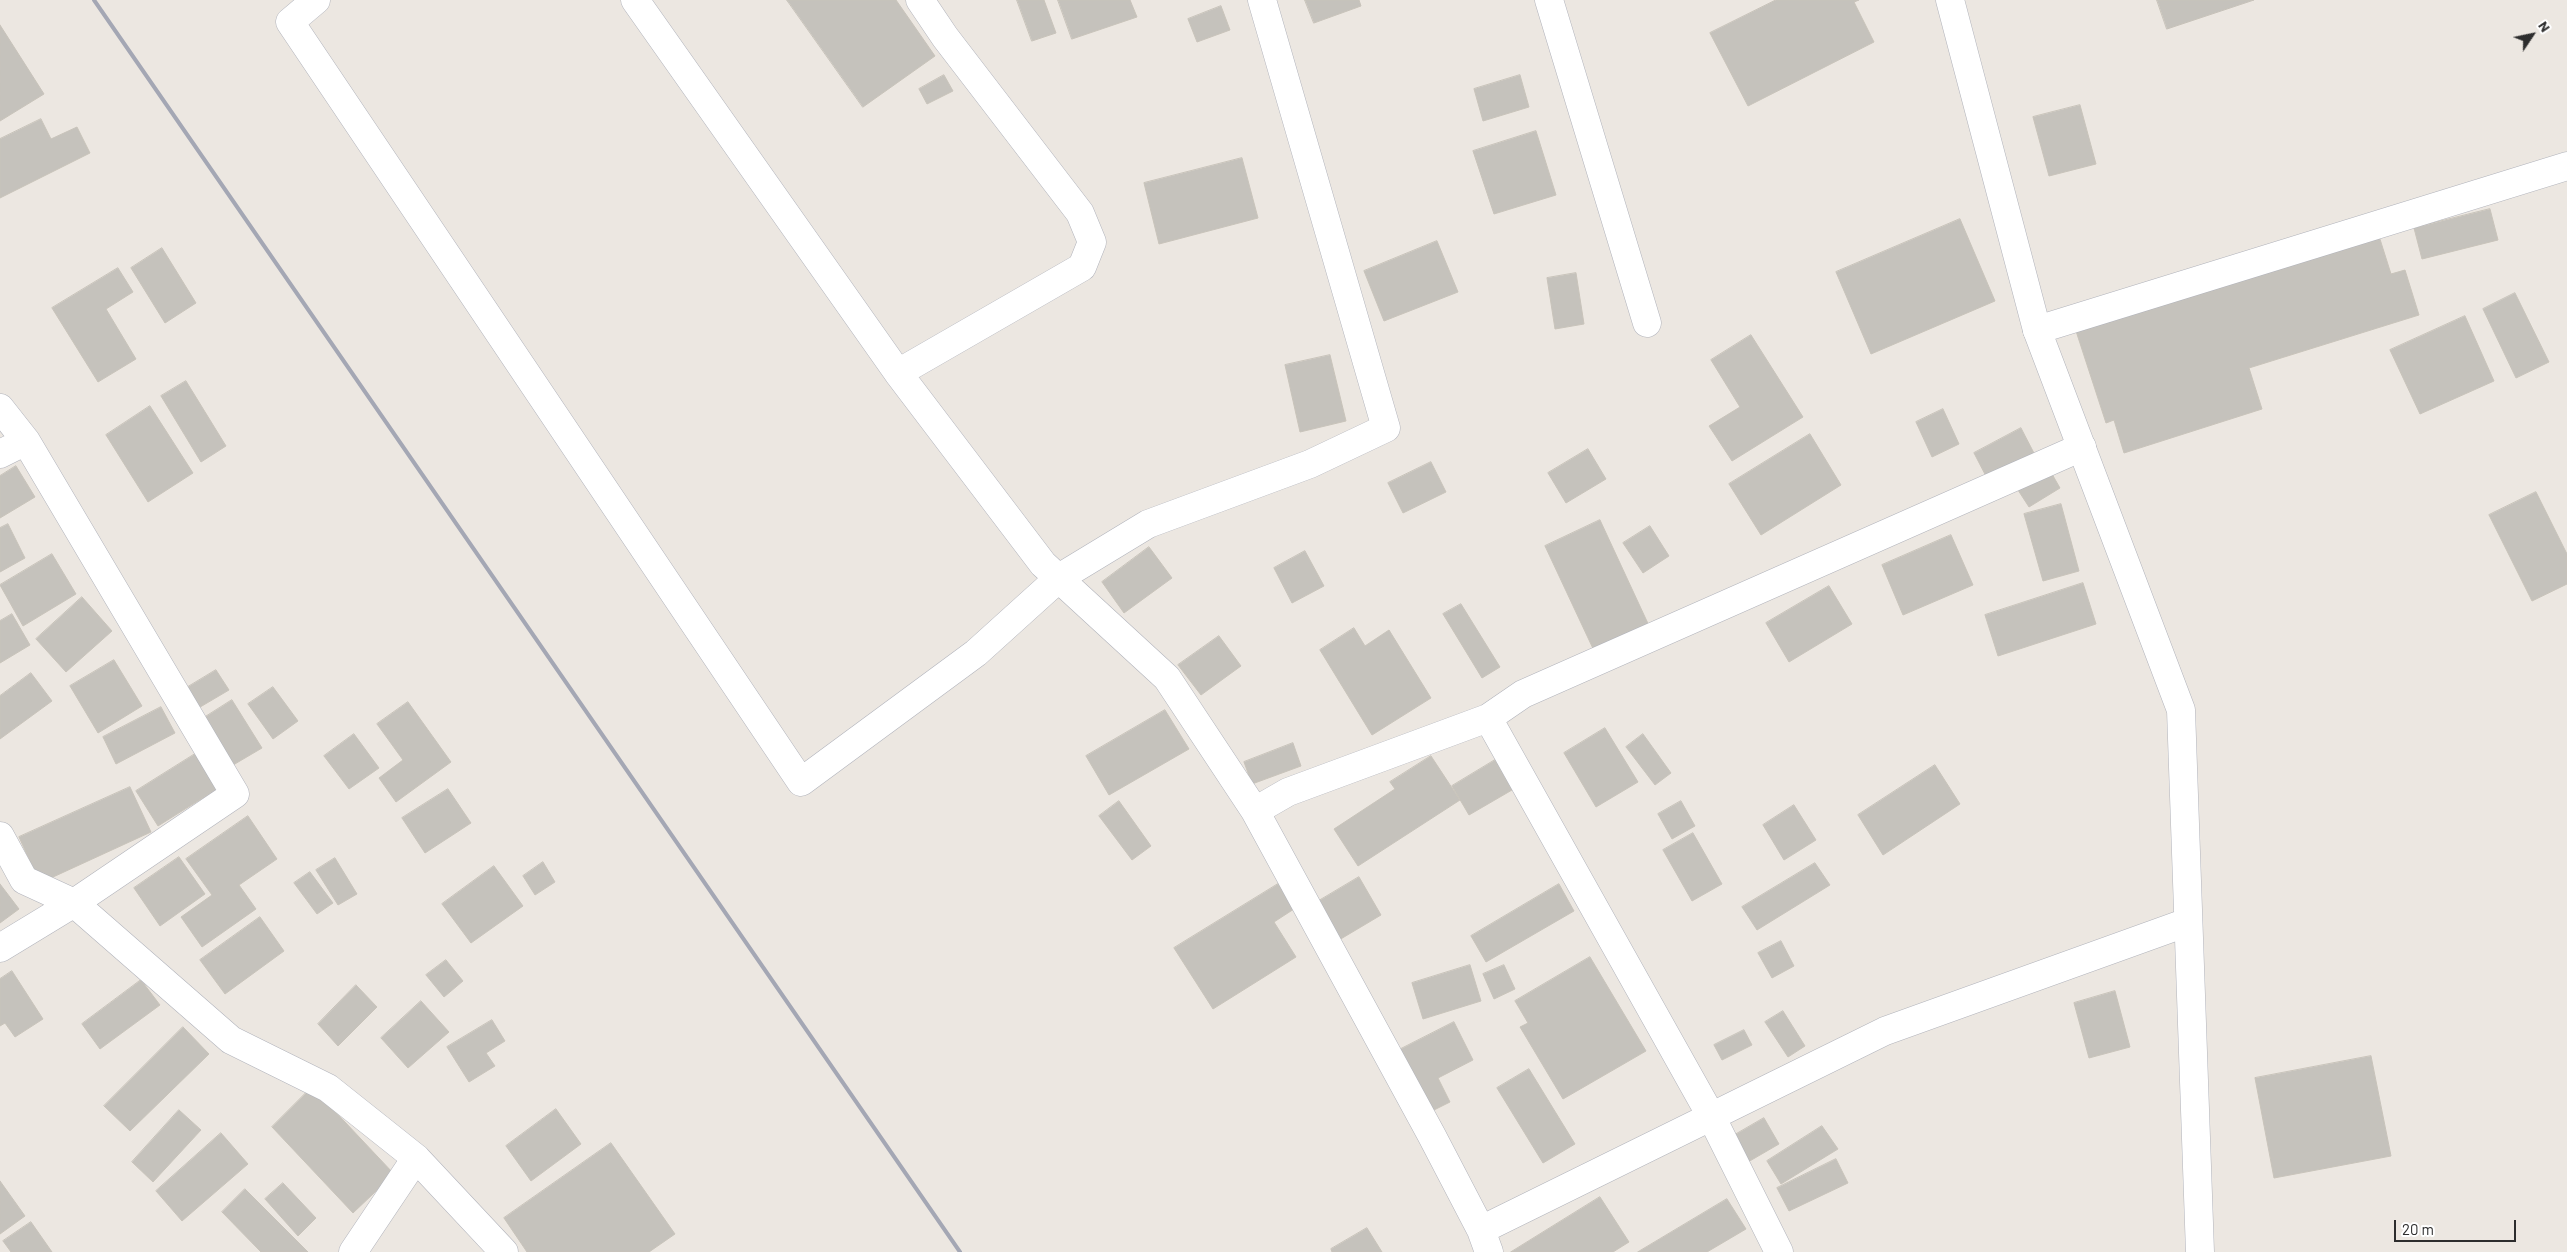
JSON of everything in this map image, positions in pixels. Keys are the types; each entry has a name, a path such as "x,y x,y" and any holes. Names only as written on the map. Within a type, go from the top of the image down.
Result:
{"street":[{"path":"316,0 290,22 801,782 976,653 1059,578 1148,524 1310,464 1386,428 1262,0"},
{"path":"635,0 898,373 1043,564 1167,678 1255,811 1485,1241 1711,1116 1885,1031 2188,922"},
{"path":"898,373 1082,266 1092,242 1080,213 945,38 920,0"},
{"path":"1550,0 1647,323"},
{"path":"1950,0 2038,330 2181,710 2200,1252"},
{"path":"2038,330 2567,166"},
{"path":"0,408 26,441 235,794 74,903 0,948"},
{"path":"0,454 26,441"},
{"path":"1255,811 1288,792 1488,718 1523,694 2082,447"},
{"path":"1488,718 1711,1116 1780,1252"},
{"path":"0,836 24,880 74,903 232,1040 328,1088 416,1158 504,1252"},
{"path":"354,1252 416,1158"}],"building":[{"path":"787,0 896,0 935,56 863,107"},
{"path":"1017,0 1044,0 1056,33 1032,41"},
{"path":"1058,0 1130,0 1137,17 1072,39"},
{"path":"1305,0 1359,0 1361,6 1314,23"},
{"path":"1776,0 1859,0 1854,2 1874,42 1748,106 1710,33"},
{"path":"2157,0 2254,0 2167,29"},
{"path":"1221,6 1230,30 1197,42 1188,19"},
{"path":"0,25 44,94 0,121"},
{"path":"944,75 953,91 927,104 919,89"},
{"path":"1520,75 1529,107 1483,121 1474,89"},
{"path":"2080,105 2096,164 2049,176 2033,117"},
{"path":"41,119 51,139 77,127 90,153 0,198 0,139"},
{"path":"1536,131 1556,195 1494,214 1473,151"},
{"path":"1242,158 1258,218 1159,244 1144,183"},
{"path":"2490,209 2498,240 2422,259 2414,228"},
{"path":"1960,219 1995,301 1871,354 1836,272"},
{"path":"2379,236 2391,274 2405,270 2419,315 2249,368 2262,409 2124,453 2114,420 2106,423 2076,331"},
{"path":"1437,241 1458,292 1384,321 1364,271"},
{"path":"162,248 196,303 165,323 131,268"},
{"path":"118,268 133,292 106,309 136,359 98,382 52,308"},
{"path":"1576,273 1584,324 1555,329 1547,278"},
{"path":"2515,293 2549,362 2516,378 2483,309"},
{"path":"2465,316 2494,381 2420,414 2390,350"},
{"path":"1751,335 1803,417 1732,461 1709,426 1740,407 1711,360"},
{"path":"1330,355 1346,421 1300,432 1285,365"},
{"path":"186,381 226,446 201,462 161,396"},
{"path":"150,406 193,473 148,502 106,435"},
{"path":"1943,409 1959,444 1932,457 1916,422"},
{"path":"2021,428 2036,457 1989,482 1974,453"},
{"path":"1810,434 1841,485 1761,535 1729,484"},
{"path":"1588,449 1606,479 1566,503 1548,473"},
{"path":"1431,462 1446,492 1403,513 1388,483"},
{"path":"16,466 35,497 0,518 0,476"},
{"path":"2048,467 2060,488 2029,507 2016,487"},
{"path":"2536,492 2567,554 2567,584 2532,601 2489,515"},
{"path":"2061,504 2079,571 2043,581 2024,514"},
{"path":"1600,520 1651,630 1596,655 1545,546"},
{"path":"8,524 25,558 0,572 0,528"},
{"path":"1650,526 1669,556 1643,573 1623,543"},
{"path":"1951,535 1973,585 1903,615 1882,565"},
{"path":"1149,547 1172,578 1124,613 1102,582"},
{"path":"1305,551 1324,586 1292,603 1274,568"},
{"path":"52,554 76,594 23,626 0,585"},
{"path":"2083,583 2096,624 1998,656 1985,615"},
{"path":"1829,586 1852,624 1789,662 1766,623"},
{"path":"82,597 112,631 66,672 36,639"},
{"path":"1461,604 1500,667 1482,678 1443,614"},
{"path":"12,614 30,645 0,663 0,621"},
{"path":"1354,628 1365,646 1389,630 1431,698 1372,735 1320,650"},
{"path":"1219,636 1241,666 1201,695 1178,665"},
{"path":"114,660 142,706 98,733 70,686"},
{"path":"216,670 229,690 190,713 178,693"},
{"path":"31,673 52,701 0,739 0,696"},
{"path":"273,687 298,721 273,739 248,704"},
{"path":"232,700 262,748 228,768 199,721"},
{"path":"408,702 451,762 396,802 379,778 403,760 377,724"},
{"path":"161,707 175,733 116,764 103,737"},
{"path":"1165,710 1189,749 1109,795 1086,756"},
{"path":"1605,728 1638,782 1596,807 1564,753"},
{"path":"354,734 379,768 349,789 324,756"},
{"path":"1643,734 1671,773 1655,785 1626,747"},
{"path":"1293,743 1301,766 1252,784 1244,762"},
{"path":"195,754 217,789 158,826 136,791"},
{"path":"1431,756 1460,800 1358,866 1334,829 1395,789 1390,782"},
{"path":"1495,760 1512,790 1469,815 1452,786"},
{"path":"1935,765 1960,804 1883,855 1858,815"},
{"path":"130,787 151,832 40,883 19,837"},
{"path":"448,789 471,823 425,853 402,818"},
{"path":"1119,801 1151,846 1132,860 1099,816"},
{"path":"1681,801 1695,826 1672,839 1658,814"},
{"path":"1794,805 1816,840 1784,860 1763,825"},
{"path":"248,816 277,859 239,885 256,909 202,947 181,917 212,895 186,859"},
{"path":"1693,833 1722,884 1692,901 1663,850"},
{"path":"179,857 205,894 160,926 134,888"},
{"path":"335,858 357,894 338,905 316,870"},
{"path":"543,862 555,882 535,895 523,876"},
{"path":"1815,863 1830,885 1757,930 1742,907"},
{"path":"494,866 523,906 471,943 442,904"},
{"path":"310,872 333,903 317,914 294,883"},
{"path":"1359,877 1381,915 1339,940 1317,902"},
{"path":"0,884 19,909 0,923"},
{"path":"1278,884 1294,909 1274,922 1296,957 1213,1009 1174,948"},
{"path":"1559,884 1574,911 1486,962 1471,936"},
{"path":"260,917 284,951 225,994 200,960"},
{"path":"1781,941 1794,966 1772,978 1758,953"},
{"path":"1590,957 1646,1051 1563,1099 1520,1027 1528,1023 1515,1001"},
{"path":"446,960 463,981 444,997 426,975"},
{"path":"1470,965 1481,1001 1423,1019 1412,983"},
{"path":"1504,965 1515,989 1494,999 1483,974"},
{"path":"12,971 43,1019 15,1037 5,1023 0,1026 0,979"},
{"path":"141,980 160,1005 100,1049 82,1024"},
{"path":"356,985 377,1007 338,1046 318,1024"},
{"path":"2115,991 2130,1047 2089,1058 2074,1003"},
{"path":"421,1001 449,1032 408,1068 381,1038"},
{"path":"1783,1011 1805,1046 1788,1057 1765,1022"},
{"path":"492,1020 505,1041 486,1053 495,1066 469,1082 447,1047"},
{"path":"1454,1022 1473,1060 1438,1078 1450,1102 1428,1113 1397,1051"},
{"path":"183,1027 209,1054 130,1131 104,1106"},
{"path":"1744,1030 1752,1045 1722,1060 1714,1045"},
{"path":"2371,1056 2391,1156 2274,1178 2255,1078"},
{"path":"1529,1069 1575,1144 1543,1163 1497,1088"},
{"path":"312,1087 394,1174 353,1213 272,1127"},
{"path":"556,1109 581,1144 531,1181 506,1146"},
{"path":"179,1110 201,1130 153,1182 132,1162"},
{"path":"1764,1118 1779,1144 1748,1162 1733,1136"},
{"path":"1822,1126 1838,1149 1781,1184 1767,1161"},
{"path":"221,1133 248,1164 182,1221 156,1191"},
{"path":"611,1143 675,1234 649,1252 527,1252 504,1218"},
{"path":"1836,1159 1848,1183 1789,1211 1777,1188"},
{"path":"0,1181 25,1216 0,1234"},
{"path":"283,1183 316,1218 298,1236 265,1199"},
{"path":"245,1189 308,1252 261,1252 222,1212"},
{"path":"1600,1197 1629,1242 1613,1252 1511,1252"},
{"path":"1727,1199 1746,1229 1707,1252 1638,1252"},
{"path":"31,1222 52,1252 11,1252 3,1241"},
{"path":"1367,1228 1382,1252 1332,1252 1331,1249"}],"railway":[{"path":"94,0 960,1252"}]}
